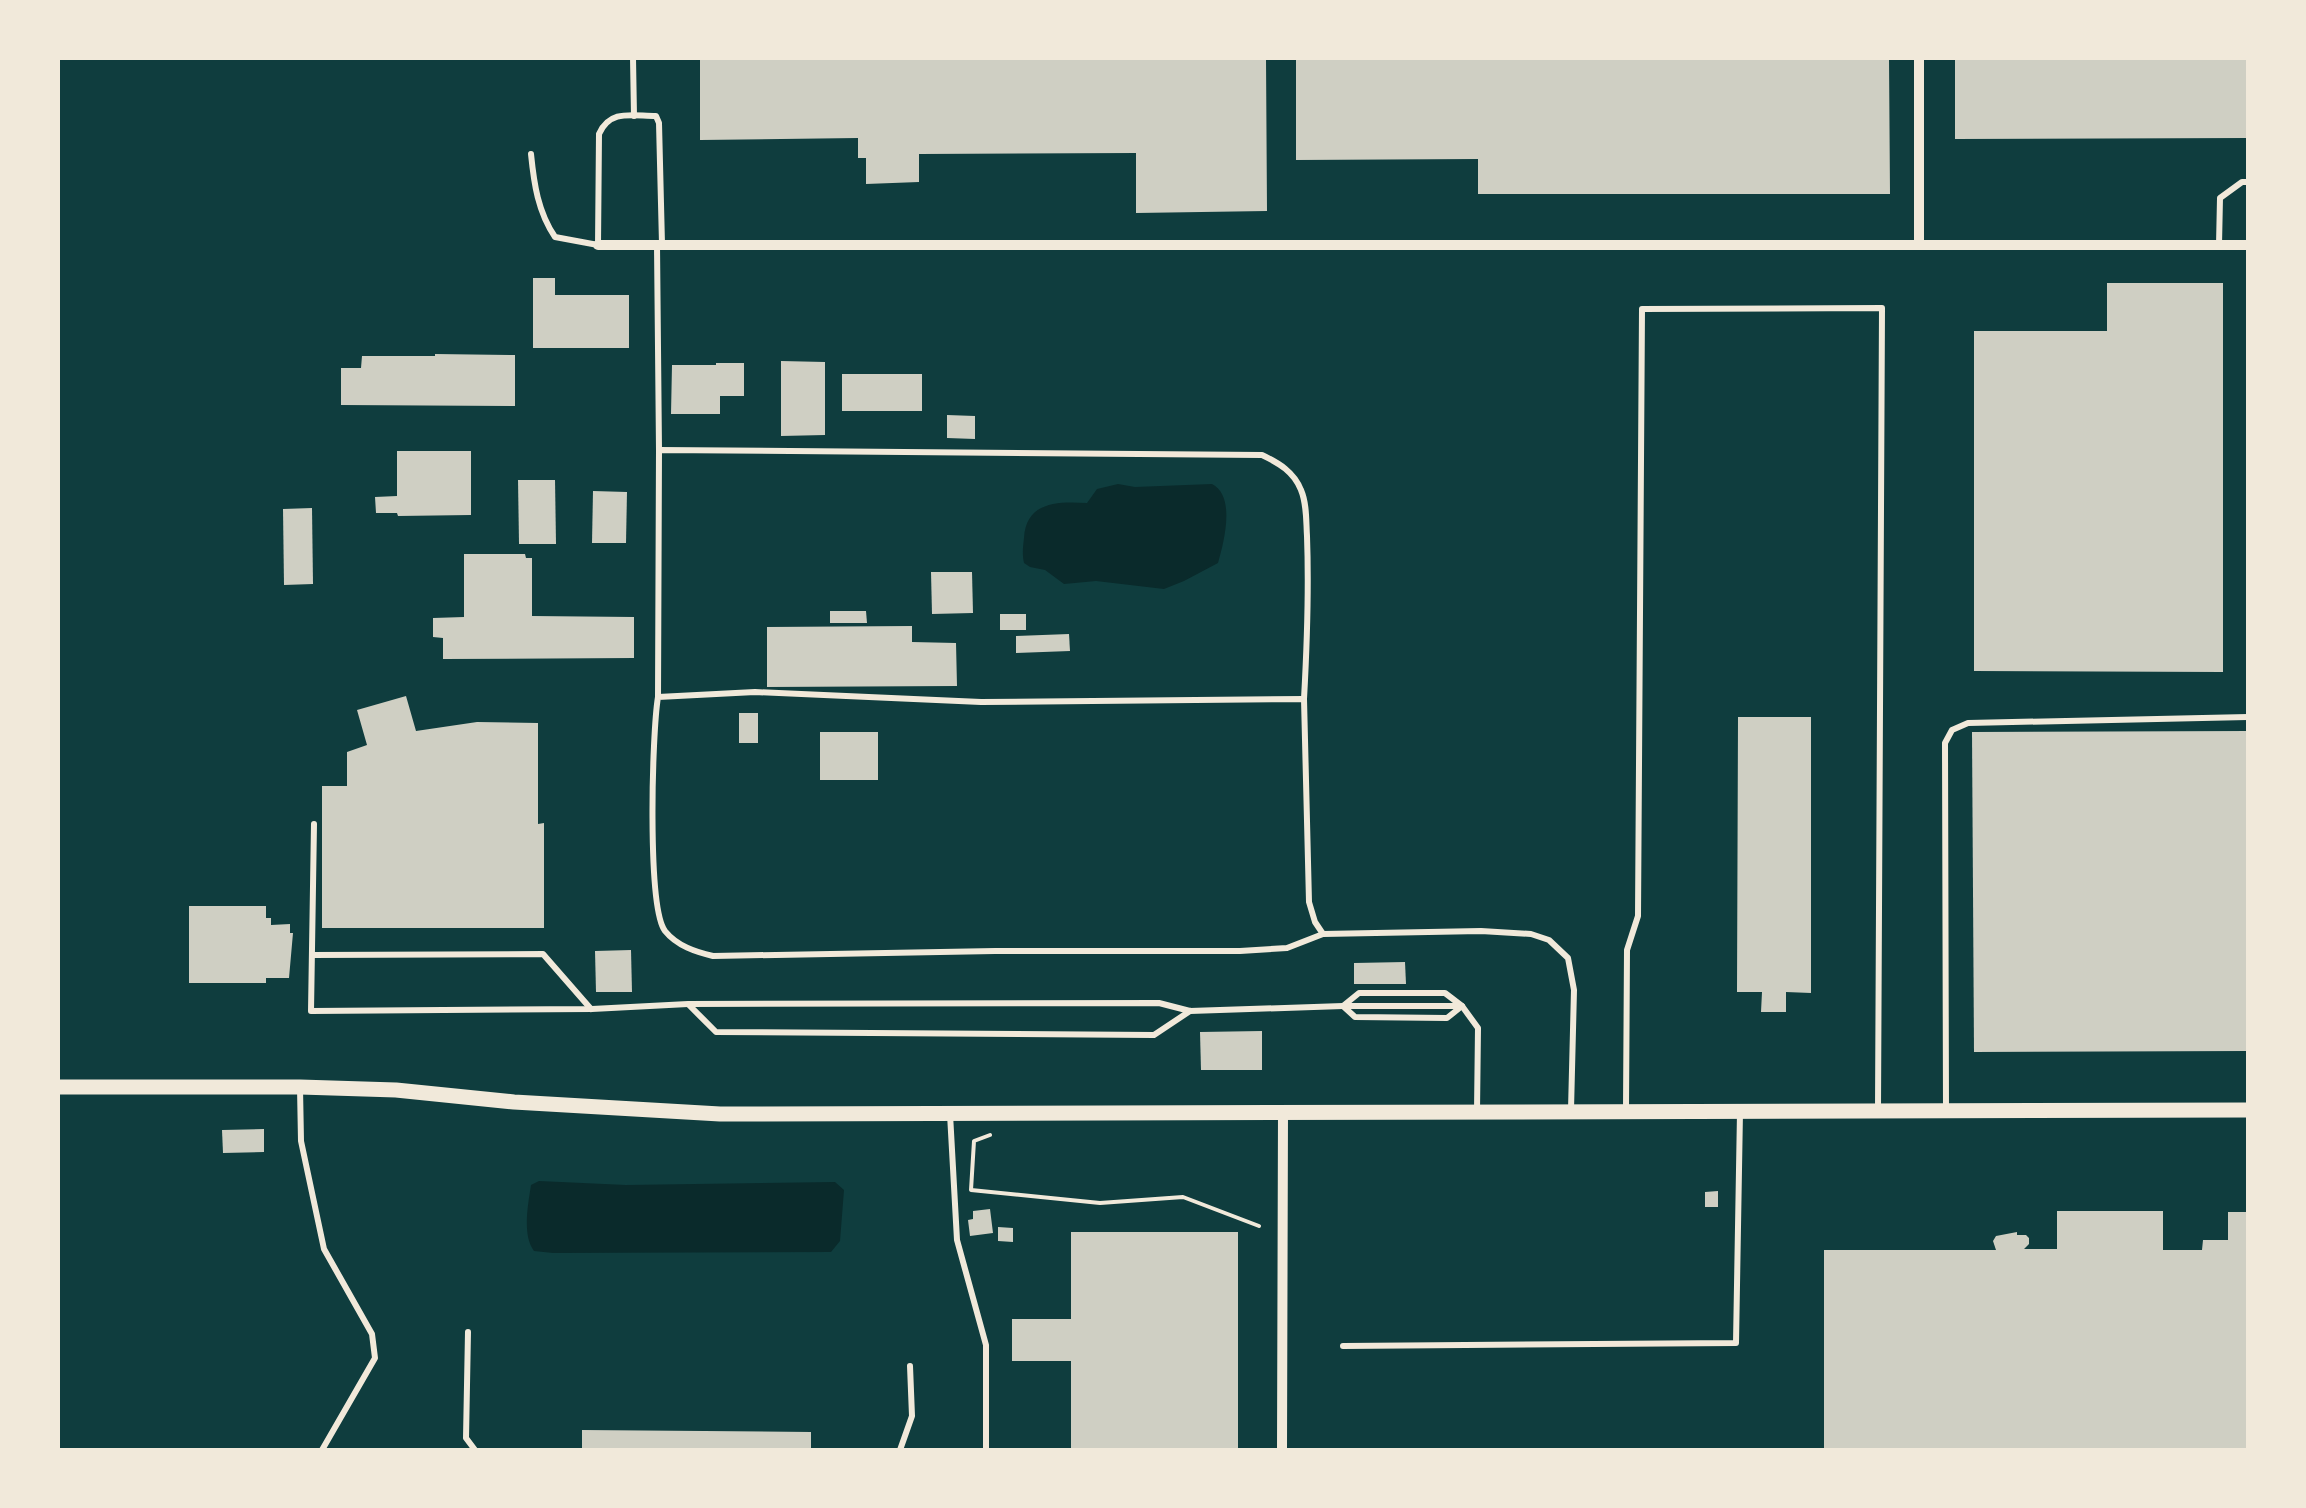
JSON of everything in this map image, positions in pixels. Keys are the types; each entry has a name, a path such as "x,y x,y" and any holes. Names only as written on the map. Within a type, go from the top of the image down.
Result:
{"street":[{"path":"1919,58 1919,245"},
{"path":"598,245 2248,245"},
{"path":"58,1087 396,1090 720,1114 2248,1110"},
{"path":"1282,1450 1283,1111"}],"lane":[{"path":"633,58 634,116"},
{"path":"531,154 535,188 545,222 555,237 598,245 598,134 608,119 656,116 660,123 654,868 657,911 664,930 692,951 713,956 1240,951 1287,948 1323,934 1530,934 1549,940 1568,958 1574,990 1571,1111"},
{"path":"2219,245 2220,198 2248,182"},
{"path":"1626,1111 1627,950 1638,916 1642,308 1882,308 1878,1110"},
{"path":"658,450 1262,456 1280,463 1292,474 1305,504 1309,902 1314,922 1323,934"},
{"path":"658,697 755,692 981,702 1304,699"},
{"path":"1946,1110 1945,743 1952,730 1968,723 2248,718"},
{"path":"314,824 311,1011 592,1010 688,1004 1159,1003 1190,1011 1343,1006 1359,992 1446,993 1462,1006 1478,1028 1477,1111"},
{"path":"312,955 543,954 592,1010"},
{"path":"688,1004 716,1032 1154,1036 1190,1011"},
{"path":"1343,1006 1356,1016 1447,1018 1462,1006"},
{"path":"300,1087 300,1140 324,1249 372,1334 375,1358 322,1450"},
{"path":"1344,1346 1736,1343 1740,1111"},
{"path":"950,1113 958,1240 986,1345 986,1450"},
{"path":"468,1332 466,1438 475,1450"},
{"path":"900,1450 912,1416 910,1366"}],"path":[{"path":"990,1135 974,1142 971,1190 1100,1202 1184,1197 1259,1226"}],"water":[{"path":"1118,484 1212,484 1224,498 1226,509 1218,563 1164,589 1096,581 1064,584 1045,570 1024,563 1026,526 1037,511 1054,504 1087,503 1097,489"},
{"path":"539,1181 626,1185 835,1182 844,1190 840,1241 831,1252 534,1251 528,1237 527,1210 531,1185"}],"building":[{"path":"700,58 1266,58 1267,211 1136,213 1136,153 919,154 919,182 866,184 866,158 858,158 858,138 700,140"},
{"path":"1296,58 1889,58 1890,194 1478,194 1478,159 1296,160"},
{"path":"1955,58 2248,58 2248,138 1955,139"},
{"path":"533,278 555,278 555,295 629,295 629,348 533,348"},
{"path":"2107,283 2223,283 2223,672 1974,671 1974,331 2107,331"},
{"path":"515,355 515,406 341,405 341,368 361,368 362,356"},
{"path":"781,361 825,362 825,435 781,436"},
{"path":"744,363 744,396 720,396 720,414 671,414 672,365"},
{"path":"842,374 922,374 922,411 842,411"},
{"path":"947,415 975,416 975,439 947,438"},
{"path":"397,451 471,451 471,515 376,513 375,497 397,496"},
{"path":"518,480 555,480 556,544 519,544"},
{"path":"593,491 627,492 626,543 592,543"},
{"path":"312,508 313,584 284,585 283,509"},
{"path":"464,554 525,554 532,558 532,616 634,617 634,658 443,659 443,638 433,637 433,618 464,617"},
{"path":"931,572 972,572 973,613 932,614"},
{"path":"830,611 866,611 867,623 830,623"},
{"path":"1000,614 1026,614 1026,630 1000,630"},
{"path":"912,626 912,642 956,643 957,686 767,687 767,627"},
{"path":"1069,634 1070,651 1016,653 1016,636"},
{"path":"406,696 416,731 477,722 538,723 538,824 544,823 544,928 322,928 322,786 347,786 347,752 367,745 357,710"},
{"path":"739,713 758,713 758,743 739,743"},
{"path":"1738,717 1811,717 1811,993 1786,992 1786,1012 1761,1012 1762,992 1737,992"},
{"path":"2248,731 2248,1051 1974,1052 1972,732"},
{"path":"820,732 878,732 878,780 820,780"},
{"path":"189,906 266,906 266,918 271,918 271,925 290,924 293,933 289,978 266,978 266,983 189,983"},
{"path":"631,950 632,992 596,992 595,951"},
{"path":"1405,962 1406,984 1354,984 1354,963"},
{"path":"1262,1031 1262,1070 1201,1070 1200,1032"},
{"path":"264,1129 264,1152 223,1153 222,1130"},
{"path":"1718,1191 1718,1207 1705,1207 1705,1192"},
{"path":"990,1209 993,1233 970,1236 968,1220 973,1219 973,1211"},
{"path":"2057,1211 2163,1211 2163,1250 2202,1250 2203,1240 2228,1240 2228,1212 2248,1212 2248,1450 1824,1450 1824,1250 1996,1250 1996,1236 2017,1232 2029,1238 2024,1249 2057,1249"},
{"path":"998,1227 1013,1228 1013,1242 998,1241"},
{"path":"1071,1232 1238,1232 1238,1450 1071,1450 1071,1361 1012,1361 1012,1319 1071,1319"},
{"path":"582,1430 811,1432 811,1450 582,1450"}]}
